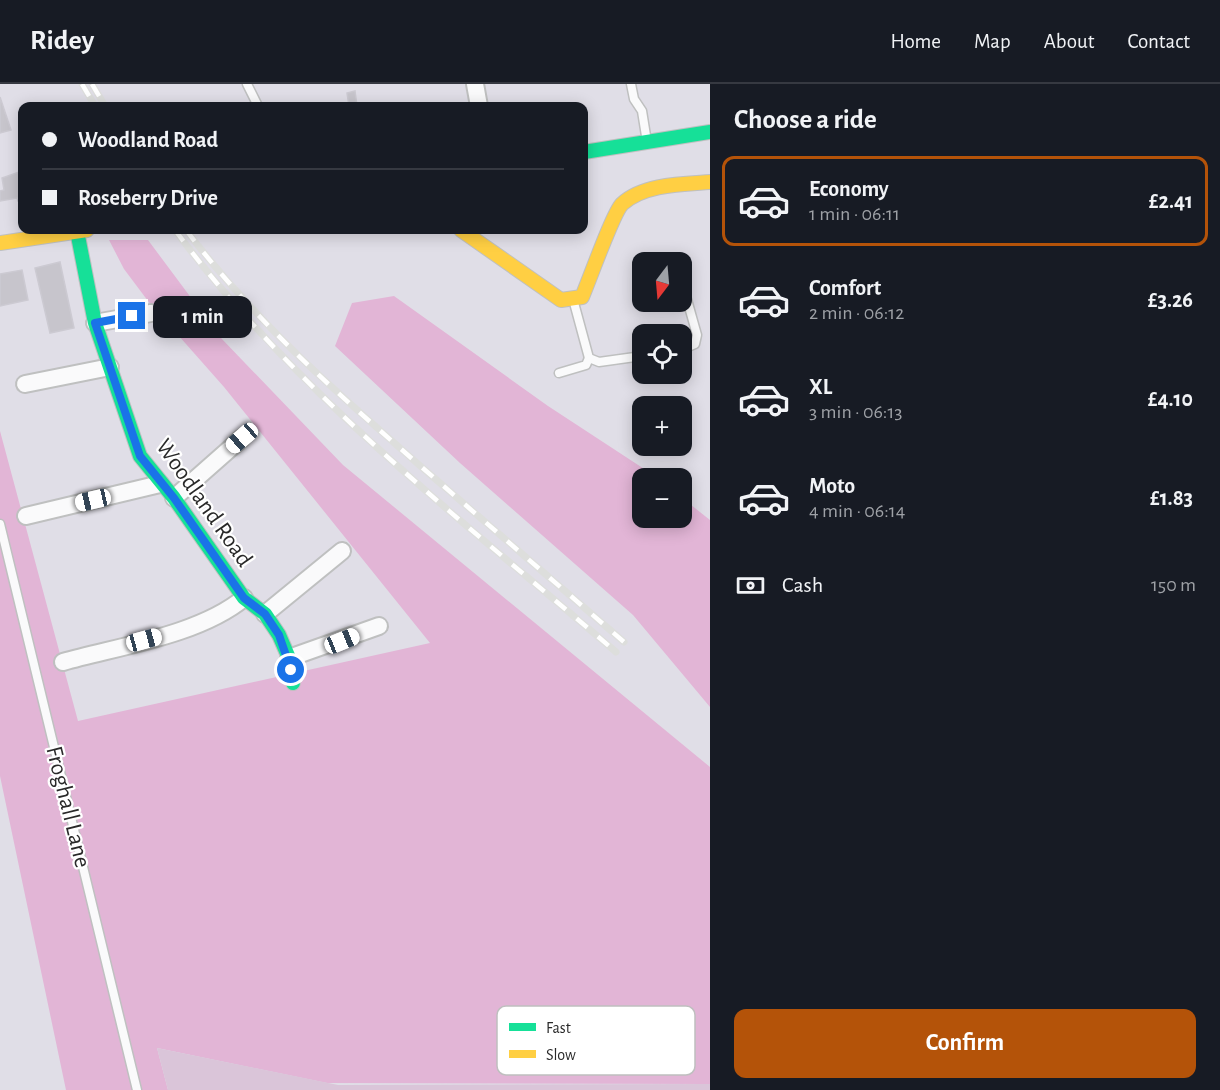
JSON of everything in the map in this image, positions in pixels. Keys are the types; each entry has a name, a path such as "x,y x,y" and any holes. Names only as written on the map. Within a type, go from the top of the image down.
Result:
{"street":[{"path":"476,84 478,102"},
{"path":"588,151 710,132"},
{"path":"467,234 561,300 582,297 621,205 639,193 678,184 710,182"},
{"path":"0,243 57,234"},
{"name":"Woodland Road","path":"83,234 95,323 140,456 160,484 174,498 244,598 265,614 279,635 289,658 293,682"},
{"path":"95,323 150,313"},
{"path":"25,384 110,367"},
{"path":"174,498 242,438"},
{"path":"26,516 160,484"},
{"path":"265,614 342,551"},
{"path":"63,662 205,623 229,611 244,598"},
{"path":"289,658 379,626"}],"lane":[{"path":"247,84 256,102"},
{"path":"631,84 634,99 642,111 647,142"},
{"path":"559,373 586,365 589,358 573,298"},
{"path":"691,312 697,335 695,344 692,345"},
{"path":"589,358 599,362 632,357"},
{"name":"Froghall Lane","path":"0,524 137,1090"}],"shaded area":[{"path":"109,240 148,240 221,338 343,465 710,767 710,1084 327,1083 157,1048 168,1090 66,1090 0,776 0,431 78,721 430,643 224,387 148,301 124,269"},
{"path":"394,296 548,406 643,468 632,468 632,528 692,528 692,506 710,520 710,707 633,615 460,463 335,346 352,303"},
{"path":"157,1048 338,1085 710,1084 710,1090 168,1090"}],"building":[{"path":"355,91 356,102 348,102 347,93"},
{"path":"0,97 11,130 0,133"},
{"path":"18,172 18,201 17,198 0,201 0,191 4,190 2,178"},
{"path":"60,262 74,328 50,333 35,268"},
{"path":"22,270 28,300 0,306 0,274"}],"railway":[{"path":"82,84 93,102"},
{"path":"92,84 103,102"},
{"path":"178,234 222,290 273,347 327,401 441,504 616,652"},
{"path":"189,234 241,297 329,385 624,642"}],"traffic: fast":[{"path":"588,151 710,132"},
{"path":"78,234 95,323 140,456 174,498 244,598 265,614 279,635 289,658 293,683"}],"traffic: slow":[{"path":"467,234 561,300 582,297 607,233 622,204 631,197 652,189 710,182"},
{"path":"0,243 60,234"}],"route":[{"path":"132,316 95,323 140,456 160,484 174,498 244,598 265,614 279,635 289,658 291,670"}]}
